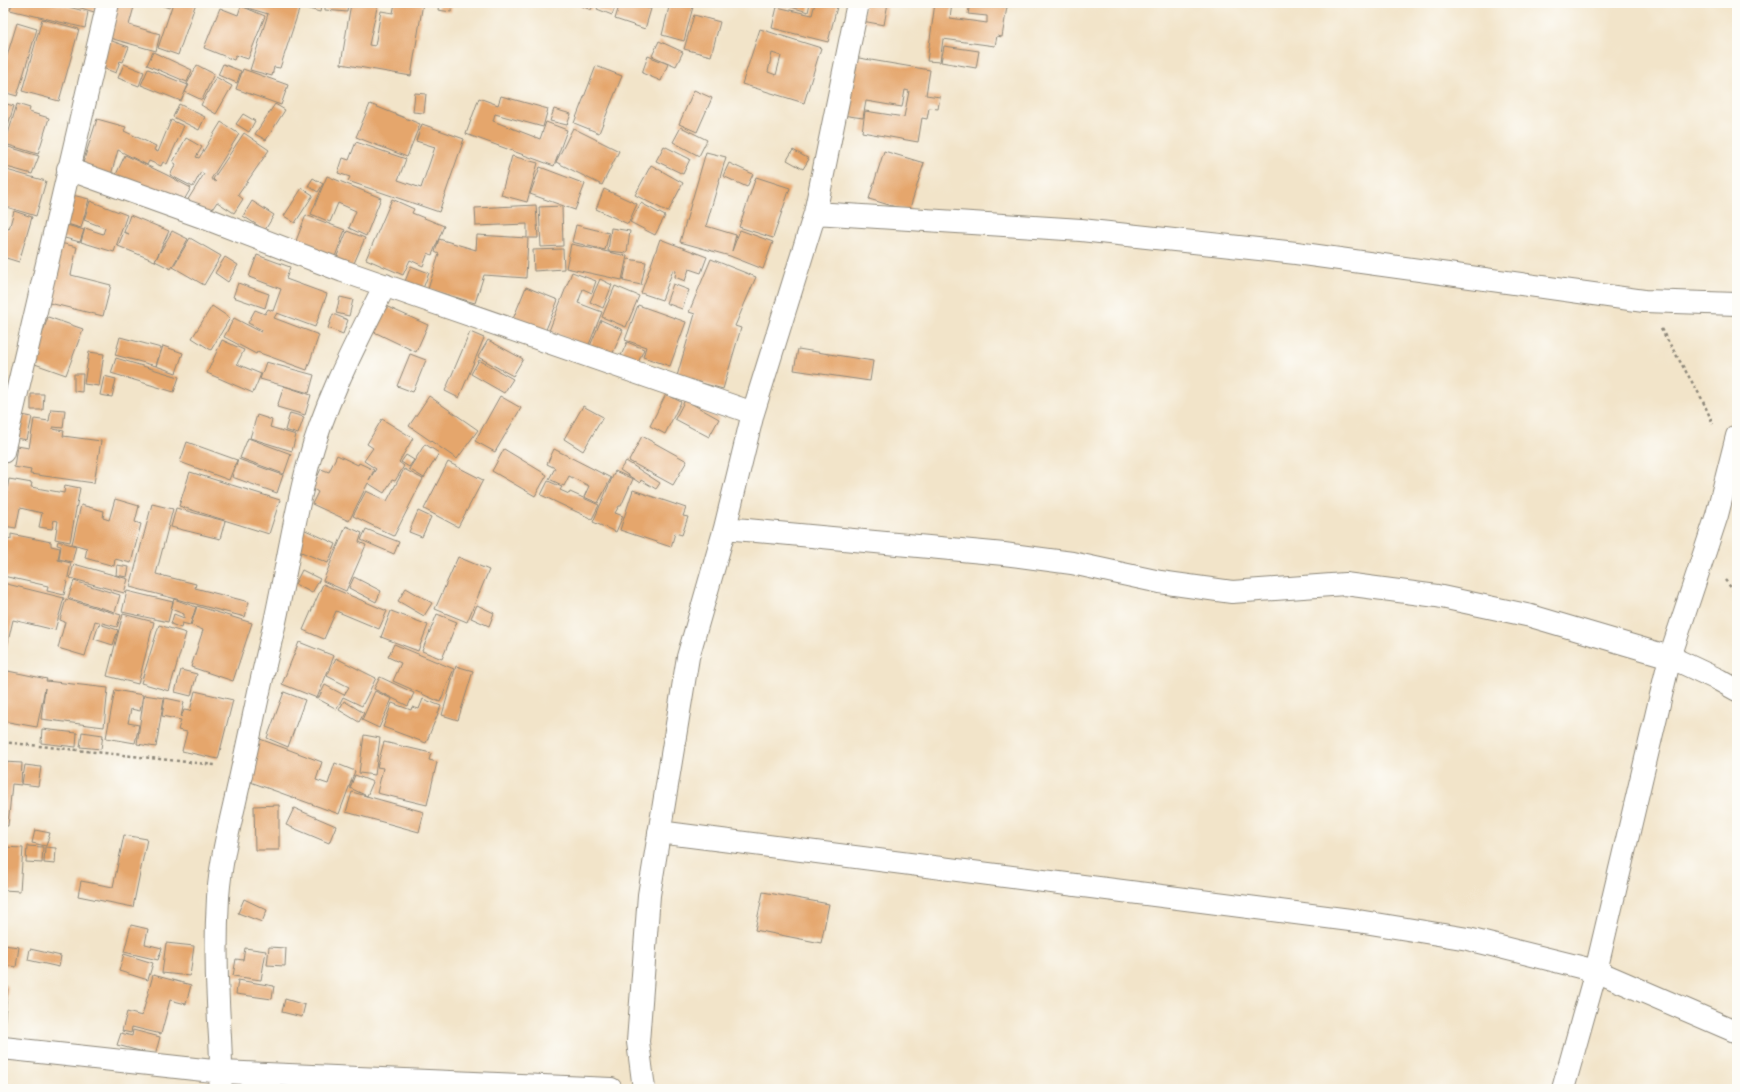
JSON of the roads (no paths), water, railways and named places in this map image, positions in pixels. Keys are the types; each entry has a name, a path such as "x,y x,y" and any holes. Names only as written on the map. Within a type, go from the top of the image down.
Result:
{"street":[{"path":"3,452 108,3"},
{"path":"644,1089 638,1042 649,895 688,657 725,528 753,413 815,213 858,3"},
{"path":"68,169 385,284 753,413"},
{"path":"815,213 1081,230 1296,252 1644,301 1737,304"},
{"path":"221,1081 217,966 218,898 225,847 243,768 253,714 280,602 291,539 308,465 321,424 347,360 385,284"},
{"path":"1563,1089 1596,971 1670,657 1717,515 1737,436"},
{"path":"725,528 1004,554 1072,563 1160,582 1232,592 1345,584 1436,596 1531,616 1670,657 1720,680 1737,690"},
{"path":"659,832 1358,921 1468,938 1596,971 1737,1032"},
{"path":"3,1048 221,1081 611,1089"}]}
